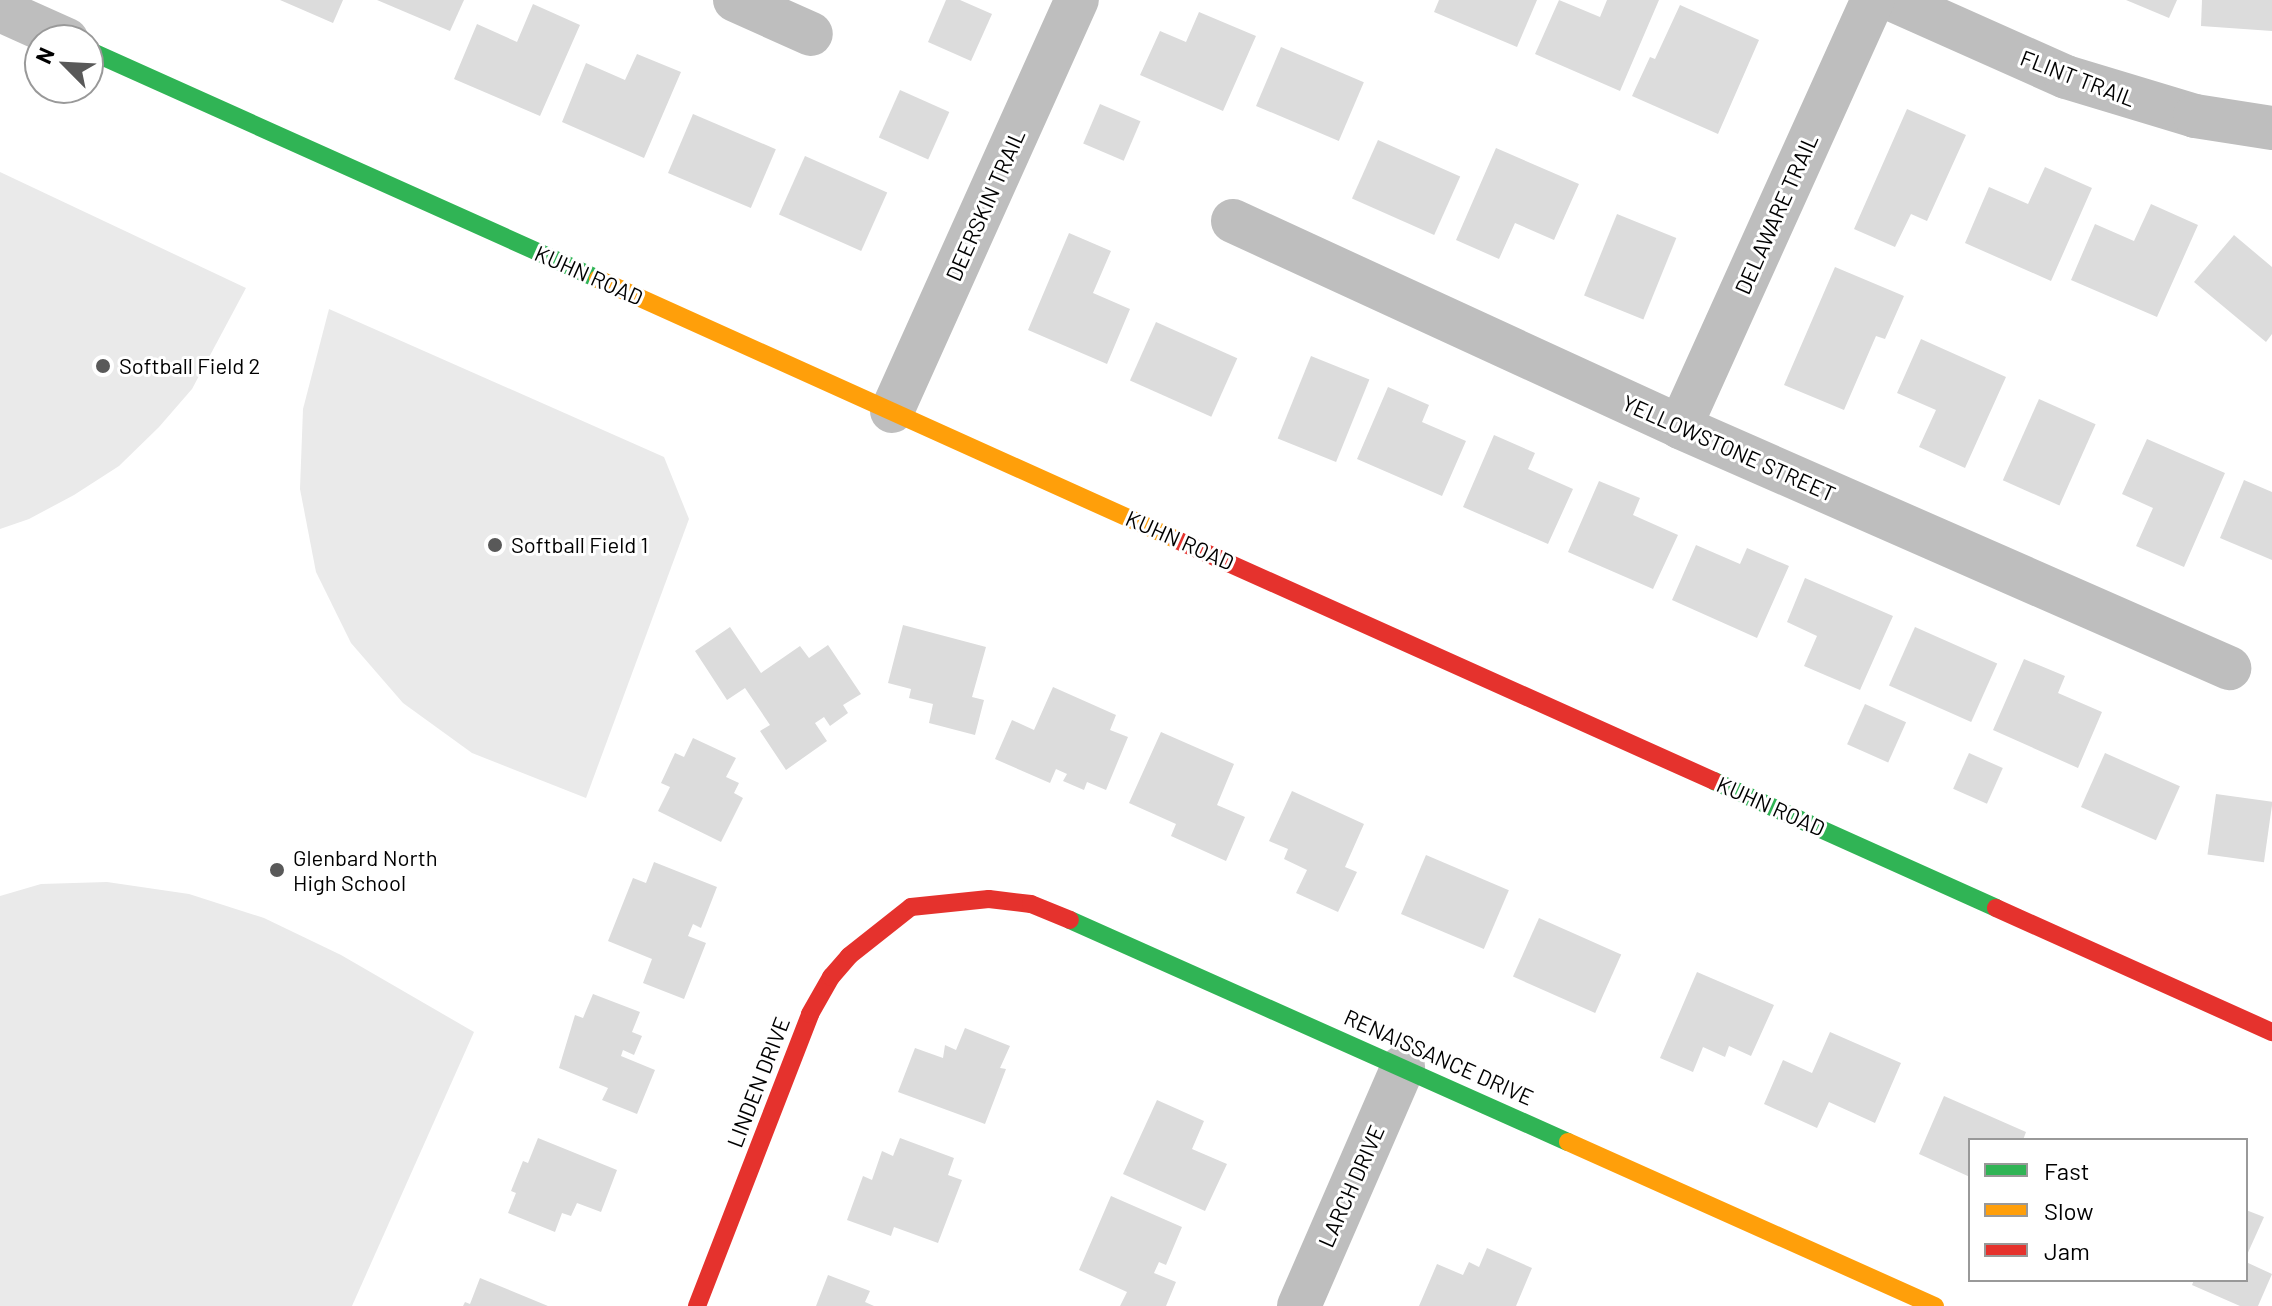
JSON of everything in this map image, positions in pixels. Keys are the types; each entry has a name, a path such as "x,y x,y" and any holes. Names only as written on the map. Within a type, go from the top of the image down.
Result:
{"street":[{"path":"735,0 811,34"},
{"name":"DEERSKIN TRAIL","path":"892,411 1077,0"},
{"name":"DELAWARE TRAIL","path":"1680,427 1873,0"},
{"name":"FLINT TRAIL","path":"1893,0 2066,77 2195,116 2272,128"},
{"path":"0,10 31,24"},
{"name":"KUHN ROAD","path":"104,57 2272,1032"},
{"name":"YELLOWSTONE STREET","path":"1233,221 1680,427 2229,668"},
{"name":"RENAISSANCE DRIVE","path":"911,907 989,899 1031,904 1935,1306"},
{"name":"LINDEN DRIVE","path":"697,1306 810,1014 831,977 849,956 911,907"},
{"name":"LARCH DRIVE","path":"1299,1306 1403,1067"}],"shaded area":[{"name":"Softball Field 2","path":"0,172 246,288 192,389 159,427 119,466 74,495 29,519 0,529"},
{"name":"Softball Field 1","path":"329,309 664,457 689,519 586,798 472,753 403,703 351,643 316,572 300,489 303,409"},
{"path":"107,882 189,894 264,918 341,955 474,1032 352,1306 0,1306 0,896 41,884"}],"building":[{"path":"280,0 343,0 333,23"},
{"path":"377,0 464,0 450,31"},
{"path":"946,0 960,0 992,14 971,61 928,42"},
{"path":"1439,0 1537,0 1517,47 1434,12"},
{"path":"1559,0 1600,17 1607,0 1659,0 1620,91 1535,54"},
{"path":"2126,0 2177,0 2169,18"},
{"path":"2202,0 2272,0 2272,31 2201,26"},
{"path":"533,4 580,25 540,116 454,79 477,24 517,42"},
{"path":"1680,5 1759,40 1718,134 1632,96 1650,57 1655,59"},
{"path":"1199,12 1256,36 1223,111 1140,75 1160,31 1186,42"},
{"path":"1281,47 1364,82 1339,141 1256,106"},
{"path":"637,54 681,72 644,158 562,122 586,63 625,80"},
{"path":"900,90 949,112 928,159 879,138"},
{"path":"1100,104 1141,121 1124,161 1083,144"},
{"path":"1907,109 1966,135 1927,221 1911,214 1895,247 1854,229"},
{"path":"693,114 776,149 751,208 668,173"},
{"path":"1378,140 1460,177 1434,235 1352,198"},
{"path":"1496,148 1579,184 1554,240 1515,223 1499,259 1456,240"},
{"path":"805,156 887,193 861,251 779,214"},
{"path":"2045,167 2092,188 2051,281 1965,243 1989,187 2028,204"},
{"path":"2151,204 2198,225 2157,317 2071,280 2095,224 2134,241"},
{"path":"1617,214 1676,238 1643,320 1584,296"},
{"path":"1069,233 1111,251 1093,293 1130,309 1107,364 1028,330"},
{"path":"2234,235 2272,267 2272,334 2266,342 2194,282"},
{"path":"1835,267 1904,296 1885,339 1876,336 1844,410 1784,385"},
{"path":"1156,322 1237,358 1211,417 1130,380"},
{"path":"1921,339 2006,377 1965,468 1919,447 1936,410 1897,393"},
{"path":"1311,356 1369,380 1336,462 1278,439"},
{"path":"1388,387 1429,405 1422,422 1466,441 1442,496 1357,459"},
{"path":"2039,399 2096,424 2059,506 2003,480"},
{"path":"1494,435 1535,453 1528,469 1573,489 1548,544 1463,507"},
{"path":"2147,439 2225,473 2184,567 2136,546 2153,508 2122,494"},
{"path":"2244,480 2272,492 2272,560 2220,538"},
{"path":"1599,481 1640,498 1633,515 1678,535 1653,589 1568,552"},
{"path":"1696,545 1740,564 1747,548 1789,566 1757,638 1672,600"},
{"path":"1805,578 1893,616 1860,690 1804,666 1817,636 1787,622"},
{"path":"903,625 986,647 972,697 984,700 975,735 929,723 933,704 909,698 911,689 888,683"},
{"path":"730,627 761,673 800,646 809,658 828,645 861,694 843,705 848,713 830,726 824,717 815,723 827,741 786,770 760,731 770,725 745,688 727,700 695,651"},
{"path":"1915,627 1997,664 1971,722 1889,685"},
{"path":"2024,659 2065,676 2058,693 2102,712 2078,768 1993,730"},
{"path":"1053,687 1116,715 1110,730 1128,737 1106,790 1087,782 1084,790 1063,781 1067,774 1056,769 1050,783 995,759 1012,720 1034,730"},
{"path":"1865,704 1906,722 1888,762 1847,744"},
{"path":"1161,732 1234,764 1217,805 1245,817 1226,861 1171,836 1176,824 1129,803"},
{"path":"693,738 736,758 726,777 739,783 734,793 743,798 721,842 658,811 670,787 661,783 675,753 684,757"},
{"path":"1969,753 2003,768 1987,804 1953,789"},
{"path":"2105,753 2180,786 2156,840 2081,807"},
{"path":"1292,791 1364,824 1345,867 1357,872 1338,912 1296,893 1307,870 1284,859 1288,849 1269,841"},
{"path":"2216,794 2272,802 2264,862 2208,854"},
{"path":"1426,855 1509,890 1484,949 1401,914"},
{"path":"654,862 717,887 701,928 693,924 688,936 706,943 684,999 643,983 652,959 608,941 633,878 646,883"},
{"path":"1539,918 1621,955 1595,1013 1513,976"},
{"path":"1697,972 1774,1005 1751,1056 1729,1046 1725,1057 1703,1047 1693,1072 1660,1058"},
{"path":"593,994 640,1012 632,1032 642,1036 634,1055 623,1050 621,1056 655,1070 637,1114 602,1100 608,1088 559,1068 575,1015 583,1018"},
{"path":"965,1028 1010,1046 1000,1068 1006,1069 985,1124 898,1092 915,1048 943,1058 945,1045 956,1050"},
{"path":"1830,1032 1901,1063 1875,1123 1829,1102 1817,1128 1764,1104 1783,1060 1812,1073"},
{"path":"1944,1096 2026,1132 2024,1138 1968,1138 1968,1176 1919,1154"},
{"path":"1157,1100 1204,1121 1192,1149 1227,1164 1205,1211 1123,1174"},
{"path":"538,1138 617,1170 601,1212 577,1203 571,1216 562,1213 555,1232 508,1213 516,1193 511,1191 523,1161 528,1163"},
{"path":"900,1138 954,1158 948,1175 962,1180 938,1243 894,1227 891,1236 847,1220 863,1176 872,1180 882,1151 893,1156"},
{"path":"1111,1196 1182,1227 1166,1265 1159,1262 1154,1273 1176,1282 1166,1306 1120,1306 1127,1292 1079,1270"},
{"path":"2248,1211 2264,1217 2248,1253"},
{"path":"1487,1248 1532,1268 1516,1306 1419,1306 1437,1264 1463,1275 1469,1262 1479,1267"},
{"path":"2248,1263 2272,1274 2258,1306 2240,1306 2192,1285 2193,1282 2248,1282"},
{"path":"828,1275 870,1291 865,1302 874,1306 816,1306"},
{"path":"480,1278 548,1306 463,1306 465,1302 470,1304"}],"traffic: fast":[{"path":"104,57 598,279"},
{"path":"1714,781 1996,908"},
{"path":"1070,920 1568,1142"}],"traffic: slow":[{"path":"598,279 1177,540"},
{"path":"1568,1142 1935,1306"}],"traffic: jam":[{"path":"1177,540 1714,781"},
{"path":"697,1306 810,1014 831,977 849,956 911,907 989,899 1031,904 1070,920"},
{"path":"1996,908 2272,1032"}],"place":[{"name":"Softball Field 2","path":"103,366"},
{"name":"Softball Field 1","path":"495,545"},
{"name":"Glenbard North High School","path":"277,870"}]}
